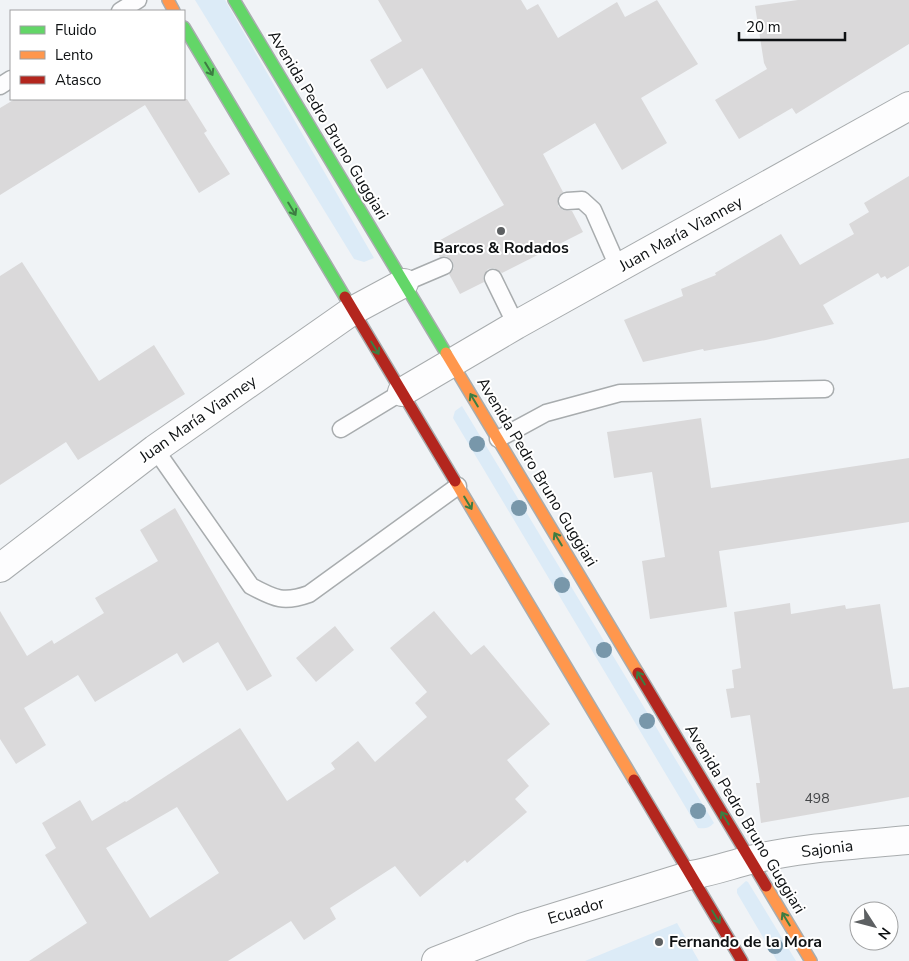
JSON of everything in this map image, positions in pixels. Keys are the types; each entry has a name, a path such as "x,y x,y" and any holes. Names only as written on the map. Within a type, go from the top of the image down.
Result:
{"main road":[{"name":"Avenida Pedro Bruno Guggiari","path":"234,0 811,961"},
{"path":"185,29 742,961"}],"street":[{"name":"Juan María Vianney","path":"402,392 909,106"},
{"name":"Juan María Vianney","path":"0,568 154,448 352,311 404,284"},
{"name":"Sajonia","path":"718,870 750,860 822,849 909,840"},
{"name":"Ecuador","path":"436,961 523,927 690,875 718,870"}],"lane":[{"path":"122,10 138,0"},
{"path":"567,201 582,200 593,210 618,269"},
{"path":"404,284 444,266"},
{"path":"493,278 516,326"},
{"path":"498,439 546,413 620,393 825,389"},
{"path":"341,429 402,392"},
{"path":"154,448 252,586 271,597 290,600 310,594 458,486"}],"shaded area":[{"path":"195,0 225,0 374,258 364,262 354,259"},
{"path":"462,406 714,823 710,826 698,828 453,418 455,411"},
{"path":"746,881 796,961 777,961 737,893 737,889"},
{"name":"Fernando de la Mora","path":"677,923 699,961 585,961"}],"building":[{"path":"378,0 521,0 527,10 538,4 558,38 617,2 625,17 657,0 698,64 641,98 667,143 622,170 595,123 543,154 563,192 558,197 558,206 563,210 572,211 583,232 502,273 494,268 488,269 483,277 484,282 460,294 449,274 454,268 453,262 446,256 440,257 433,244 504,205 422,68 387,89 370,60 402,41"},
{"path":"798,0 909,0 909,44 796,114 792,108 739,139 715,100 767,69 764,63 755,6"},
{"path":"187,99 207,131 204,133 230,174 199,193 145,105 0,195 0,108 13,100"},
{"path":"909,176 909,266 887,279 885,276 881,278 878,273 823,305 834,324 766,340 704,351 703,349 643,362 624,320 683,296 681,289 716,275 715,273 781,234 800,265 854,234 849,224 869,212 864,203"},
{"path":"22,262 99,381 154,345 185,394 78,460 66,442 0,485 0,276"},
{"path":"701,418 711,488 909,458 909,522 719,551 727,607 650,619 642,561 665,557 652,472 614,478 607,432"},
{"path":"175,508 272,676 247,691 218,642 183,663 177,653 95,702 78,675 24,708 46,745 16,764 0,739 0,611 27,656 52,640 54,644 104,613 95,598 158,561 140,530"},
{"path":"790,603 791,614 845,605 846,609 880,604 893,689 909,687 909,797 761,823 756,783 760,783 750,715 731,718 726,689 734,688 732,670 741,668 734,612"},
{"path":"434,611 471,655 484,645 550,724 507,760 529,786 515,799 527,812 467,863 465,860 420,897 395,866 330,908 336,919 304,940 291,921 228,961 29,961 87,923 45,855 56,848 42,823 80,800 92,821 126,802 240,728 287,801 335,769 331,763 358,741 375,762 427,717 415,703 427,692 390,648","holes":["177,807 219,873 150,918 106,848"]},
{"path":"335,626 354,650 316,682 296,658"}],"traffic: fast":[{"path":"234,0 446,353"},
{"path":"185,29 345,297"}],"traffic: slow":[{"path":"168,0 173,10"},
{"path":"446,353 638,673"},
{"path":"455,481 634,780"},
{"path":"766,886 811,961"}],"traffic: jam":[{"path":"345,297 455,481"},
{"path":"638,673 766,886"},
{"path":"634,780 742,961"}],"place":[{"name":"Barcos & Rodados","path":"501,231"},
{"name":"Fernando de la Mora","path":"659,942"}]}
